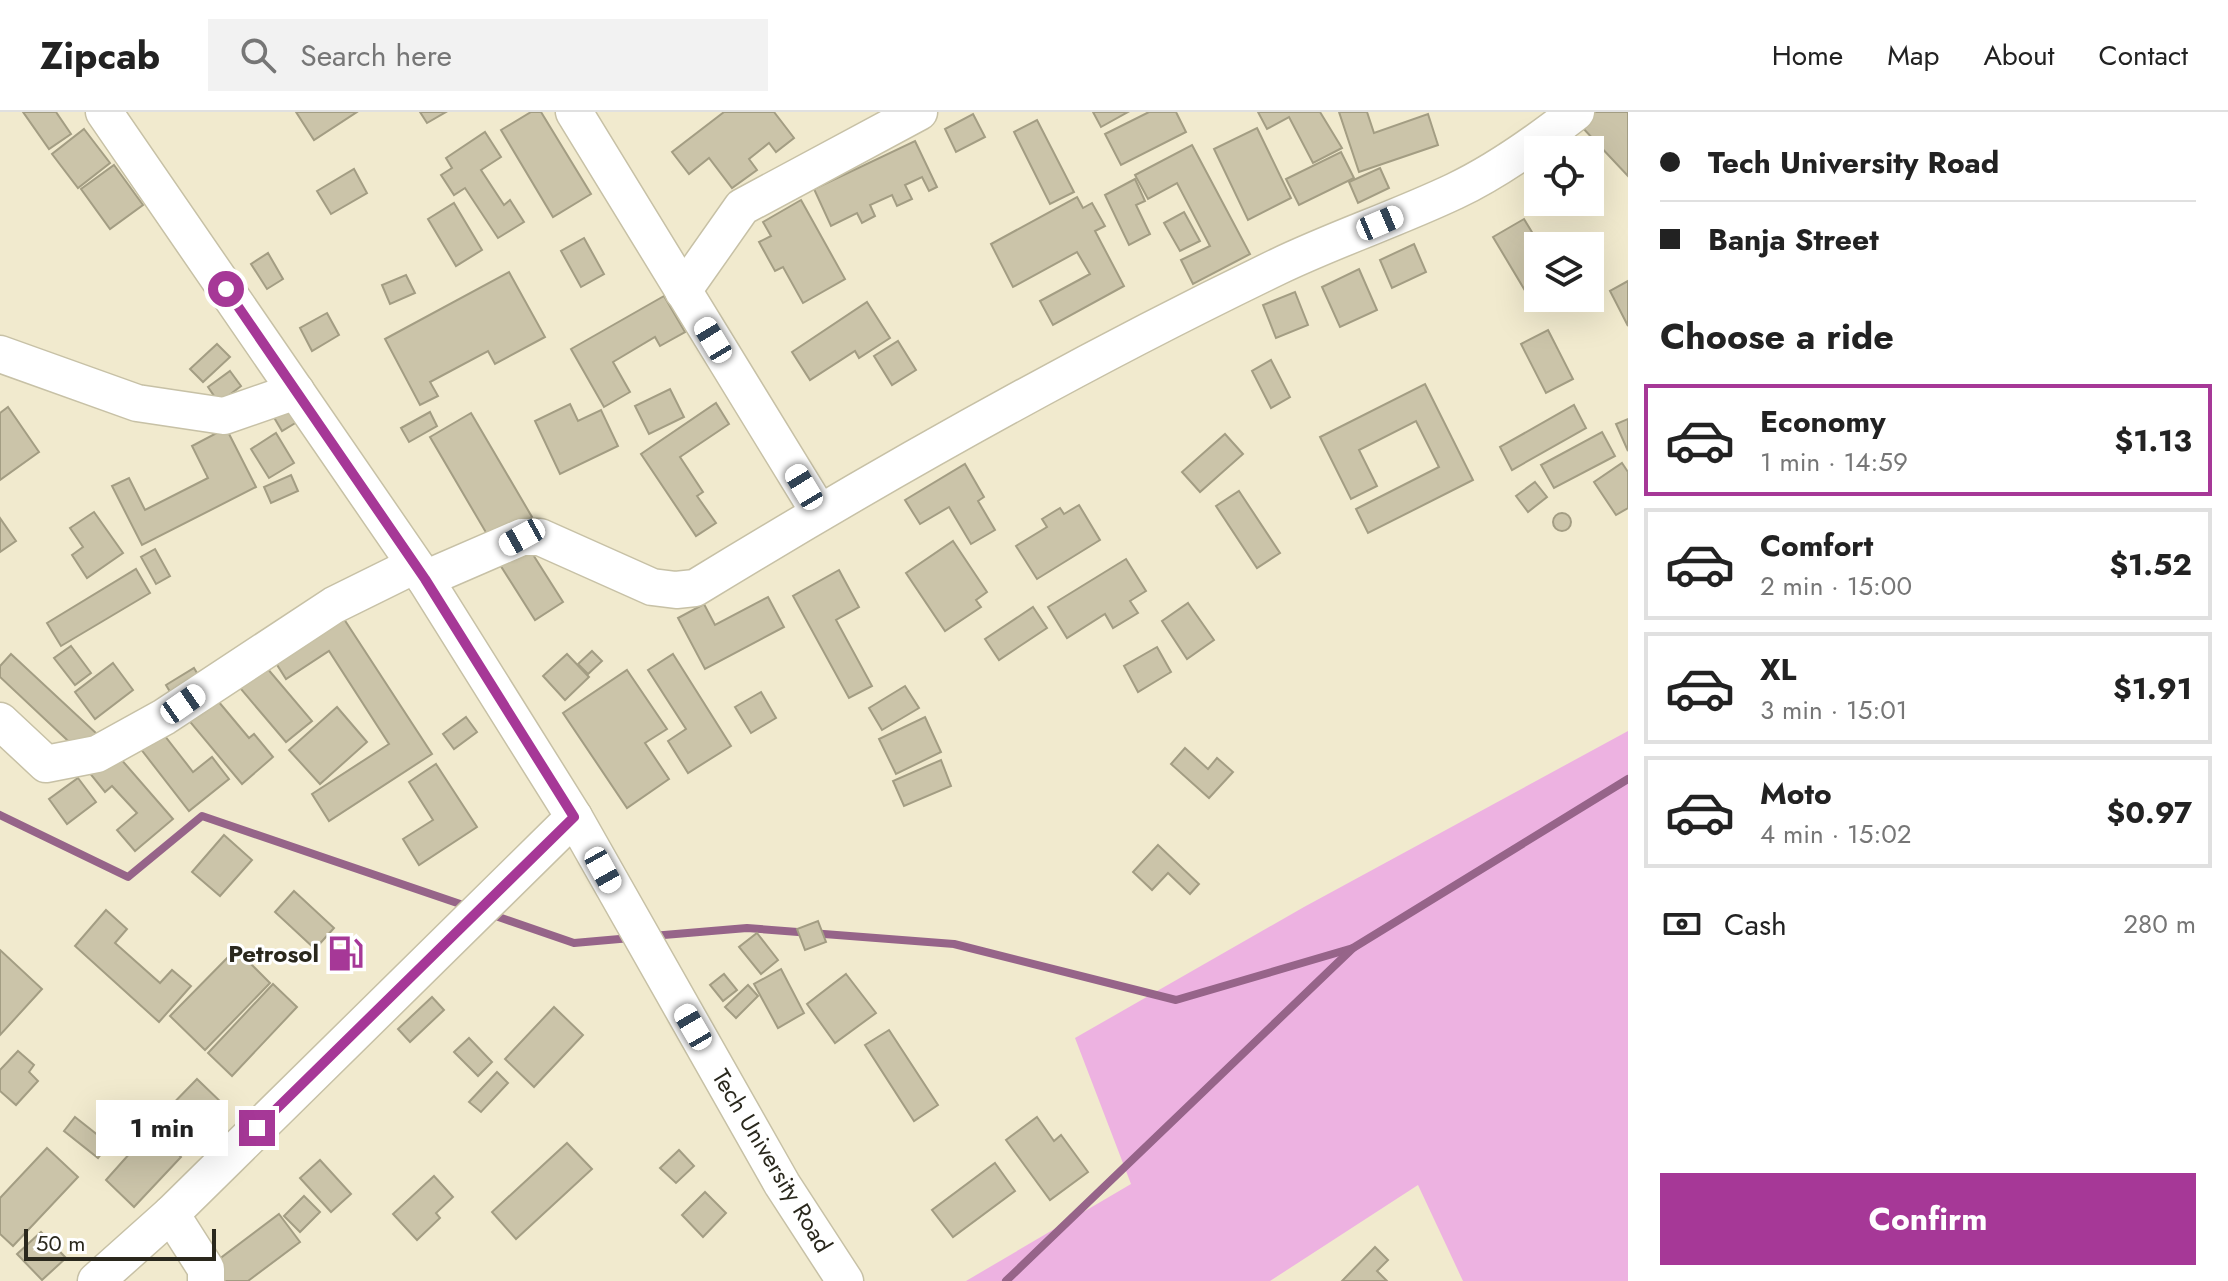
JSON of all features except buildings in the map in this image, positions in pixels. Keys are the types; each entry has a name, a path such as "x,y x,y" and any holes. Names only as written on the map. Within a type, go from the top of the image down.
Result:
{"street":[{"name":"Tech University Road","path":"104,112 420,572 574,817 782,1184 845,1281"},
{"path":"574,112 819,512"},
{"path":"683,291 742,207 919,112"},
{"path":"0,721 46,764 97,754 164,717 334,605 522,537 540,537 652,587 676,590 695,588 819,512 1074,372 1278,267 1457,190 1541,139 1576,112"},
{"path":"0,354 137,403 224,416 296,391"},
{"path":"96,1281 171,1214 574,817"},
{"path":"171,1214 206,1269 206,1281"}],"shaded area":[{"path":"1628,731 1628,1281 1463,1281 1418,1185 1270,1281 966,1281 1131,1184 1075,1038 1304,907"}],"waterway":[{"path":"1006,1281 1353,948 1628,779"},
{"path":"0,815 128,877 202,816 469,907"},
{"path":"490,914 574,943 631,938"},
{"path":"652,936 747,928 954,944 1176,1000 1353,948"}],"place":[{"name":"Petrosol","path":"345,954"}],"route":[{"path":"226,289 425,579 574,817 257,1128"}]}
